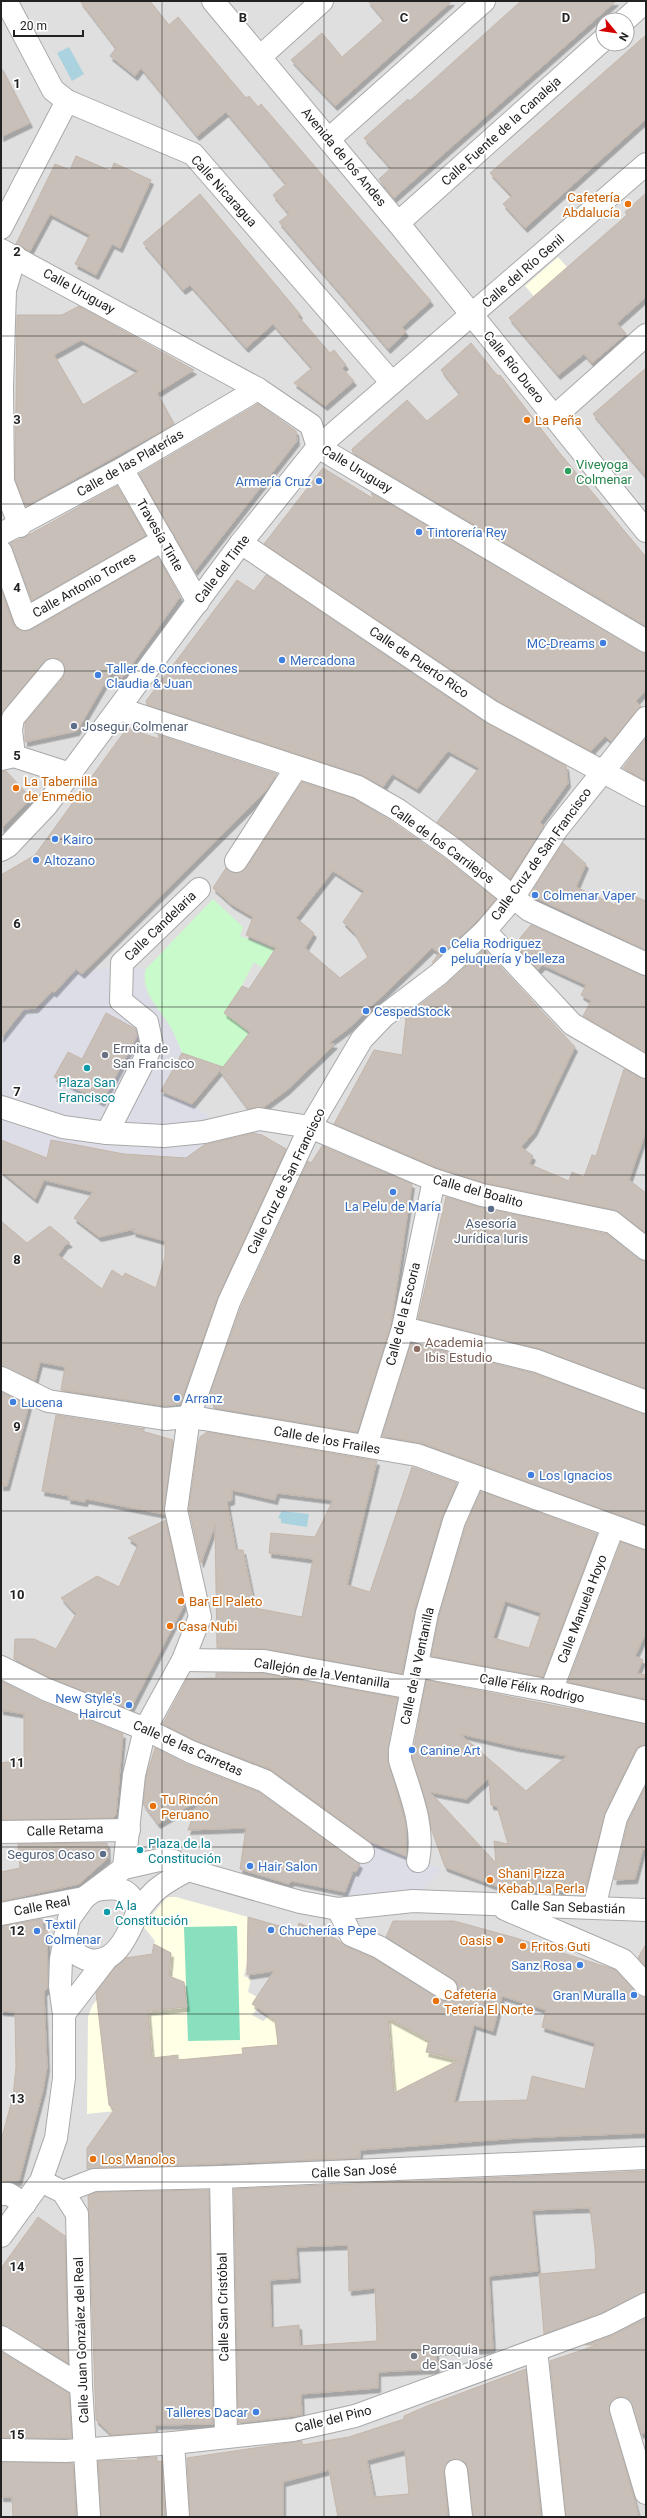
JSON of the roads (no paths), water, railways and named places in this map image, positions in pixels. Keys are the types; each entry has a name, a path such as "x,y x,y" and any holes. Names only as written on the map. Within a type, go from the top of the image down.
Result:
{"street":[{"name":"Calle Nicaragua","path":"6,1 53,90 67,101 193,154 392,383"},
{"name":"Avenida de los Andes","path":"213,1 261,56 472,316"},
{"path":"261,56 322,1"},
{"path":"329,139 484,1"},
{"path":"634,12 646,1"},
{"name":"Calle Fuente de la Canaleja","path":"398,223 595,47"},
{"path":"1,228 67,101"},
{"name":"Calle del Río Genil","path":"472,316 646,164"},
{"path":"8,253 5,290 2,386 3,482 11,530"},
{"name":"Calle Uruguay","path":"8,253 258,389 311,425 318,447 646,641"},
{"name":"Calle del Tinte","path":"1,850 8,846 46,806 120,709 241,543 318,447 472,316"},
{"name":"Calle Río Duero","path":"472,316 554,417 642,519"},
{"path":"554,417 646,335"},
{"name":"Calle de las Platerías","path":"11,530 122,469 258,389"},
{"name":"Travesía Tinte","path":"122,469 198,602"},
{"name":"Calle Antonio Torres","path":"1,552 25,620 163,540"},
{"name":"Calle de Puerto Rico","path":"241,543 492,712 646,795"},
{"path":"53,670 13,718 10,730 8,757 70,774"},
{"name":"Calle de los Carrilejos","path":"120,709 296,768 358,787 398,810 452,848 530,910 646,964"},
{"name":"Calle Cruz de San Francisco","path":"129,1830 134,1775 145,1729 183,1660 200,1618 176,1510 189,1417 229,1302 310,1127 362,1038 384,1016 439,974 485,931 513,898 557,829 646,718"},
{"path":"236,861 296,768"},
{"name":"Calle Candelaria","path":"107,1133 152,1045 147,1022 121,1001 122,963 199,889"},
{"path":"485,931 572,1024 646,1067"},
{"path":"1,1107 63,1127 107,1133 164,1136 204,1132 259,1119 310,1127"},
{"name":"Calle del Boalito","path":"310,1127 434,1180 482,1195 612,1222 646,1249"},
{"name":"Calle de la Escoria","path":"366,1446 402,1328 434,1180"},
{"path":"402,1328 537,1361 646,1402"},
{"name":"Calle de los Frailes","path":"1,1378 48,1401 165,1419 189,1417 416,1455 613,1527 646,1537"},
{"name":"Calle de la Ventanilla","path":"418,1861 422,1843 417,1815 400,1760 412,1688 427,1613 454,1521 474,1476"},
{"name":"Calle Manuela Hoyo","path":"551,1691 613,1527"},
{"name":"Callejón de la Ventanilla","path":"183,1660 264,1661 412,1688"},
{"name":"Calle Félix Rodrigo","path":"417,1666 551,1691 646,1712"},
{"name":"Calle de las Carretas","path":"1,1667 45,1689 145,1729 191,1752 265,1782 363,1852"},
{"path":"594,1908 616,1818 646,1757"},
{"path":"124,1868 129,1830"},
{"name":"Calle Retama","path":"1,1832 129,1830"},
{"path":"1,2236 41,2181 56,2138 64,2078 64,2014 60,1986 61,1959 69,1920 90,1894 124,1868 159,1860 174,1861 188,1870 155,1891 138,1913 132,1930 120,1947 107,1958 64,2014"},
{"name":"Calle San Sebastián","path":"188,1870 300,1902 338,1909 413,1901 646,1910"},
{"path":"90,1894 111,1888 125,1891 134,1900 138,1913"},
{"name":"Calle Real","path":"1,1914 90,1894"},
{"name":"Calle San Sebastián","path":"491,1904 623,1960 646,1985"},
{"path":"338,1909 352,1936 379,1947 446,1989"},
{"path":"66,1936 72,1950 82,1958 94,1961 107,1958"},
{"name":"Calle San José","path":"63,2192 94,2180 221,2177 646,2158"},
{"name":"Calle San Cristóbal","path":"221,2177 226,2437"},
{"path":"41,2181 63,2192"},
{"name":"Calle Juan González del Real","path":"63,2192 77,2214 81,2386 86,2448 88,2517"},
{"path":"1,2194 9,2194 25,2204"},
{"name":"Calle del Pino","path":"1,2450 66,2451 86,2448 173,2443 293,2430 355,2416 607,2324 646,2304"},
{"path":"1,2337 81,2386"},
{"path":"536,2350 554,2517"},
{"path":"621,2409 640,2449 646,2493"},
{"path":"173,2443 178,2517"},
{"path":"456,2471 461,2517"}],"water":[{"path":"69,47 84,74 72,81 57,53"},
{"path":"282,1511 309,1514 307,1527 281,1523 281,1519 278,1518"}],"place":[{"name":"Cafetería Abdalucía","path":"628,204"},
{"name":"La Peña","path":"527,420"},
{"name":"Viveyoga Colmenar","path":"568,471"},
{"name":"Armería Cruz","path":"319,481"},
{"name":"Tintorería Rey","path":"419,532"},
{"name":"MC-Dreams","path":"603,643"},
{"name":"Mercadona","path":"282,660"},
{"name":"Taller de Confecciones Claudia & Juan","path":"98,675"},
{"name":"Josegur Colmenar","path":"74,726"},
{"name":"La Tabernilla de Enmedio","path":"16,788"},
{"name":"Kairo","path":"55,839"},
{"name":"Altozano","path":"36,860"},
{"name":"Colmenar Vaper","path":"535,895"},
{"name":"Celia Rodriguez peluquería y belleza","path":"443,950"},
{"name":"CespedStock","path":"366,1011"},
{"name":"Ermita de San Francisco","path":"105,1055"},
{"name":"Plaza San Francisco","path":"87,1068"},
{"name":"La Pelu de María","path":"393,1192"},
{"name":"Asesoría Jurídica Iuris","path":"491,1209"},
{"name":"Academia Ibis Estudio","path":"417,1349"},
{"name":"Arranz","path":"177,1398"},
{"name":"Lucena","path":"13,1402"},
{"name":"Los Ignacios","path":"531,1475"},
{"name":"Bar El Paleto","path":"181,1601"},
{"name":"Casa Nubi","path":"170,1626"},
{"name":"New Style's Haircut","path":"129,1705"},
{"name":"Canine Art","path":"412,1750"},
{"name":"Tu Rincón Peruano","path":"153,1806"},
{"name":"Plaza de la Constitución","path":"140,1850"},
{"name":"Seguros Ocaso","path":"103,1854"},
{"name":"Hair Salon","path":"250,1866"},
{"name":"Shani Pizza Kebab La Perla","path":"490,1880"},
{"name":"A la Constitución","path":"107,1912"},
{"name":"Chucherías Pepe","path":"271,1930"},
{"name":"Textil Colmenar","path":"37,1931"},
{"name":"Oasis","path":"500,1940"},
{"name":"Fritos Guti","path":"523,1946"},
{"name":"Sanz Rosa","path":"580,1965"},
{"name":"Gran Muralla","path":"634,1995"},
{"name":"Cafetería Tetería El Norte","path":"436,2001"},
{"name":"Los Manolos","path":"93,2159"},
{"name":"Parroquia de San José","path":"414,2356"},
{"name":"Talleres Dacar","path":"256,2412"}]}
